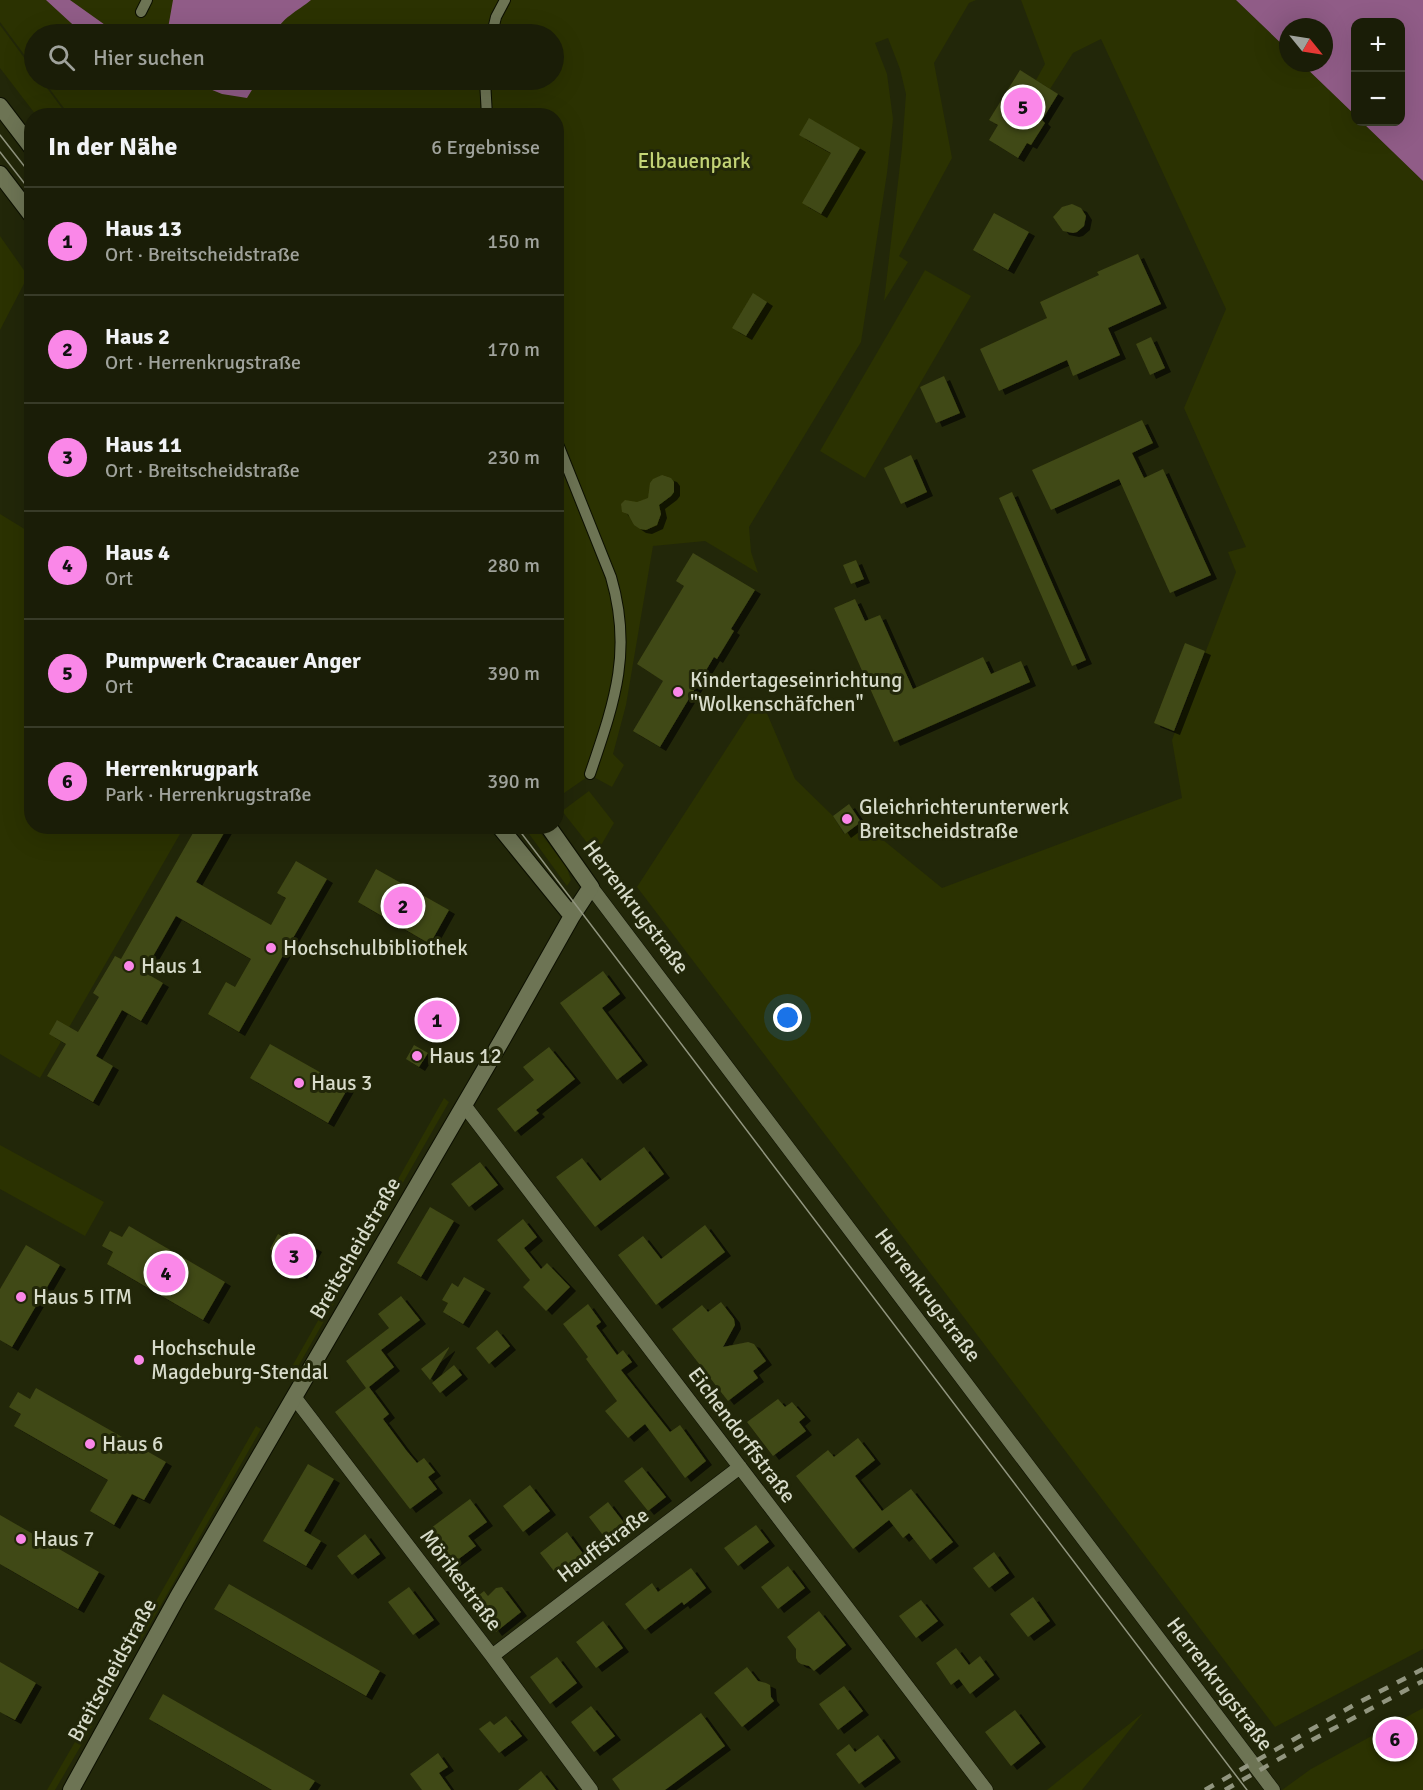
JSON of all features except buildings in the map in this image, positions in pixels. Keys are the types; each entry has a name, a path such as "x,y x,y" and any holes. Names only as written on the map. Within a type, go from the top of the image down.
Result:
{"street":[{"path":"141,12 147,0"},
{"path":"494,24 505,0"},
{"path":"486,90 487,108"},
{"path":"0,106 24,138"},
{"path":"0,174 24,206"},
{"path":"564,459 608,570 617,600 620,622 617,689 590,774"},
{"path":"505,834 572,916"},
{"name":"Herrenkrugstraße","path":"554,834 591,887 1273,1790"},
{"name":"Breitscheidstraße","path":"71,1790 166,1617 295,1398 572,916 591,887"},
{"name":"Eichendorffstraße","path":"464,1105 986,1790"},
{"name":"Mörikestraße","path":"295,1398 591,1790"},
{"name":"Hauffstraße","path":"492,1656 740,1467"}],"green space":[{"name":"Elbauenpark","path":"0,0 976,0 969,3 934,63 952,158 899,256 908,262 884,301 906,94 900,69 888,38 875,43 887,74 893,119 861,342 749,527 751,552 758,573 705,541 653,546 626,705 613,754 624,765 612,787 590,775 564,793 564,108 64,108 50,90 564,90 564,24 24,24 24,54 0,22"},
{"path":"1021,0 1236,0 1279,41 1279,72 1310,72 1351,111 1351,126 1366,126 1423,181 1423,1649 1275,1727 637,887 760,697 795,779 833,816 844,834 861,822 942,888 1182,798 1172,740 1236,572 1228,552 1246,547 1184,408 1226,309 1101,39 1073,53 1050,89 1036,80 1045,64"},
{"path":"0,25 24,57 24,90 48,90 62,108 31,108 0,68"},
{"path":"0,236 24,270 24,284 0,330"},
{"path":"925,270 971,296 865,478 820,451"},
{"path":"0,514 24,529 24,834 180,834 40,1078 0,1054"},
{"path":"589,791 614,823 596,854 564,814 564,810"},
{"path":"529,834 541,834 567,868 571,880 567,886"},
{"path":"444,1098 449,1102 295,1372 290,1370"},
{"path":"0,1145 104,1202 85,1236 0,1189"},
{"path":"256,1426 261,1429 140,1642 135,1638"},
{"path":"1423,1708 1423,1790 1282,1790 1311,1769"},
{"path":"93,1711 97,1714 93,1725 55,1790 47,1790"},
{"path":"1143,1713 1082,1790 1047,1790"}],"shaded area":[{"path":"46,0 70,0 104,24 72,24"},
{"path":"173,0 311,0 282,24 169,24"},
{"path":"1236,0 1423,0 1423,181 1366,126 1405,126 1405,18 1351,18 1351,111 1310,72 1333,72 1333,18 1279,18 1279,41"},
{"path":"212,90 252,90 247,98"}],"tram line":[{"path":"0,135 24,166"},
{"path":"0,152 24,183"},
{"path":"522,834 1247,1790"}],"railway":[{"path":"1205,1790 1354,1705 1423,1669"},
{"path":"1225,1790 1423,1681"}],"place":[{"name":"Pumpwerk Cracauer Anger","path":"1023,107"},
{"name":"Kindertageseinrichtung \"Wolkenschäfchen\"","path":"678,692"},
{"name":"Gleichrichterunterwerk Breitscheidstraße","path":"847,819"},
{"name":"Haus 2","path":"403,906"},
{"name":"Hochschulbibliothek","path":"271,948"},
{"name":"Haus 1","path":"129,966"},
{"name":"Haus 13","path":"437,1020"},
{"name":"Haus 12","path":"417,1056"},
{"name":"Haus 3","path":"299,1083"},
{"name":"Haus 11","path":"294,1256"},
{"name":"Haus 4","path":"166,1273"},
{"name":"Haus 5 ITM","path":"21,1297"},
{"name":"Hochschule Magdeburg-Stendal","path":"139,1360"},
{"name":"Haus 6","path":"90,1444"},
{"name":"Haus 7","path":"21,1539"},
{"name":"Herrenkrugpark","path":"1395,1739"}]}
